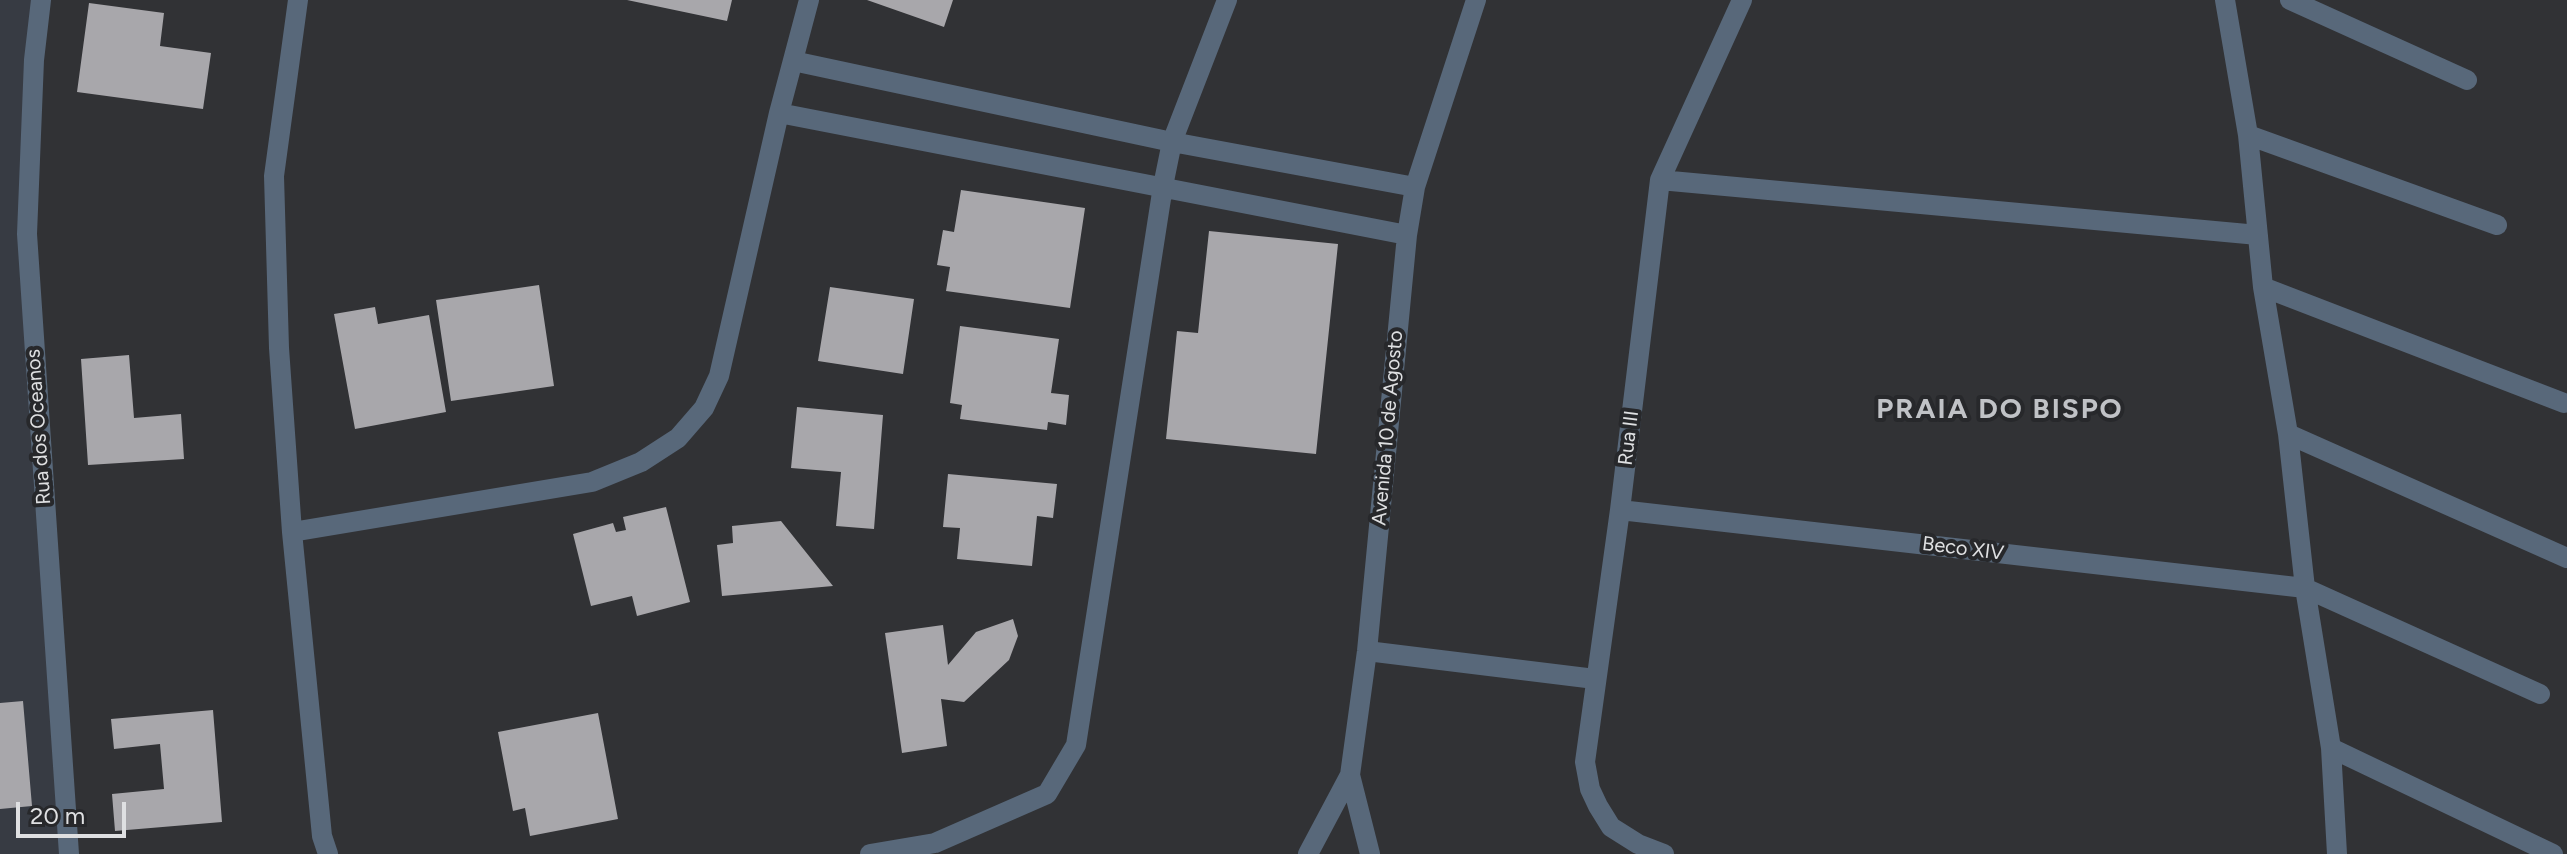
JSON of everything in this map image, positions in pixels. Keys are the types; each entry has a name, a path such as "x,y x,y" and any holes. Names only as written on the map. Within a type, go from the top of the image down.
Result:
{"street":[{"name":"Rua dos Oceanos","path":"41,0 34,60 27,234 69,854"},
{"path":"298,0 274,176 279,348 292,532 322,836 328,854"},
{"path":"292,532 592,482 641,462 678,438 704,408 719,376 779,113 809,0"},
{"path":"870,854 935,843 1047,794 1076,745 1163,186 1172,142 1227,0"},
{"name":"Avenida 10 de Agosto","path":"1308,854 1350,775 1367,651 1407,235 1415,187 1476,0"},
{"name":"Rua III","path":"1664,854 1638,844 1611,827 1590,789 1585,762 1620,510 1660,180 1742,0"},
{"path":"2225,0 2248,135 2263,287 2288,434 2305,588 2331,748 2337,854"},
{"path":"2290,0 2467,80"},
{"path":"793,61 1172,142 1415,187"},
{"path":"779,113 1407,235"},
{"path":"2248,135 2497,225"},
{"path":"1660,180 2258,235"},
{"path":"2263,287 2564,403"},
{"path":"2288,434 2567,558"},
{"name":"Beco XIV","path":"1620,510 2305,588 2540,694"},
{"path":"1367,651 1595,679"},
{"path":"2331,748 2553,854"},
{"path":"1350,775 1370,854"}],"shaded area":[{"path":"0,0 41,0 27,234 69,854 0,854"}],"building":[{"path":"627,0 732,0 727,21"},
{"path":"867,0 953,0 944,27"},
{"path":"89,3 164,13 160,46 211,53 203,109 77,92"},
{"path":"961,190 1085,208 1070,308 946,291 950,267 937,265 943,230 954,232"},
{"path":"1209,231 1338,244 1316,454 1166,439 1177,331 1198,333"},
{"path":"539,285 554,386 451,401 436,300"},
{"path":"830,287 914,299 903,374 818,361"},
{"path":"375,307 378,324 429,315 446,412 355,429 334,314"},
{"path":"960,326 1059,339 1051,393 1069,395 1066,425 1048,422 1047,430 960,419 962,405 950,403"},
{"path":"129,355 134,418 181,414 184,459 88,465 81,359"},
{"path":"797,407 883,415 874,529 836,526 841,472 791,468"},
{"path":"948,474 1057,484 1053,518 1037,516 1032,566 957,559 960,528 943,527"},
{"path":"666,507 690,602 637,616 632,596 591,606 573,534 613,523 616,532 626,530 623,517"},
{"path":"781,521 833,586 722,596 717,545 733,543 732,526"},
{"path":"1013,619 1018,636 1009,660 964,702 941,699 947,746 902,753 885,633 943,625 948,665 976,632"},
{"path":"23,701 32,806 0,809 0,703"},
{"path":"213,710 222,822 115,831 112,794 164,789 160,744 114,749 111,719"},
{"path":"598,713 618,819 530,836 525,808 513,811 498,732"}],"district":[{"name":"PRAIA DO BISPO","path":"2000,410"}]}
